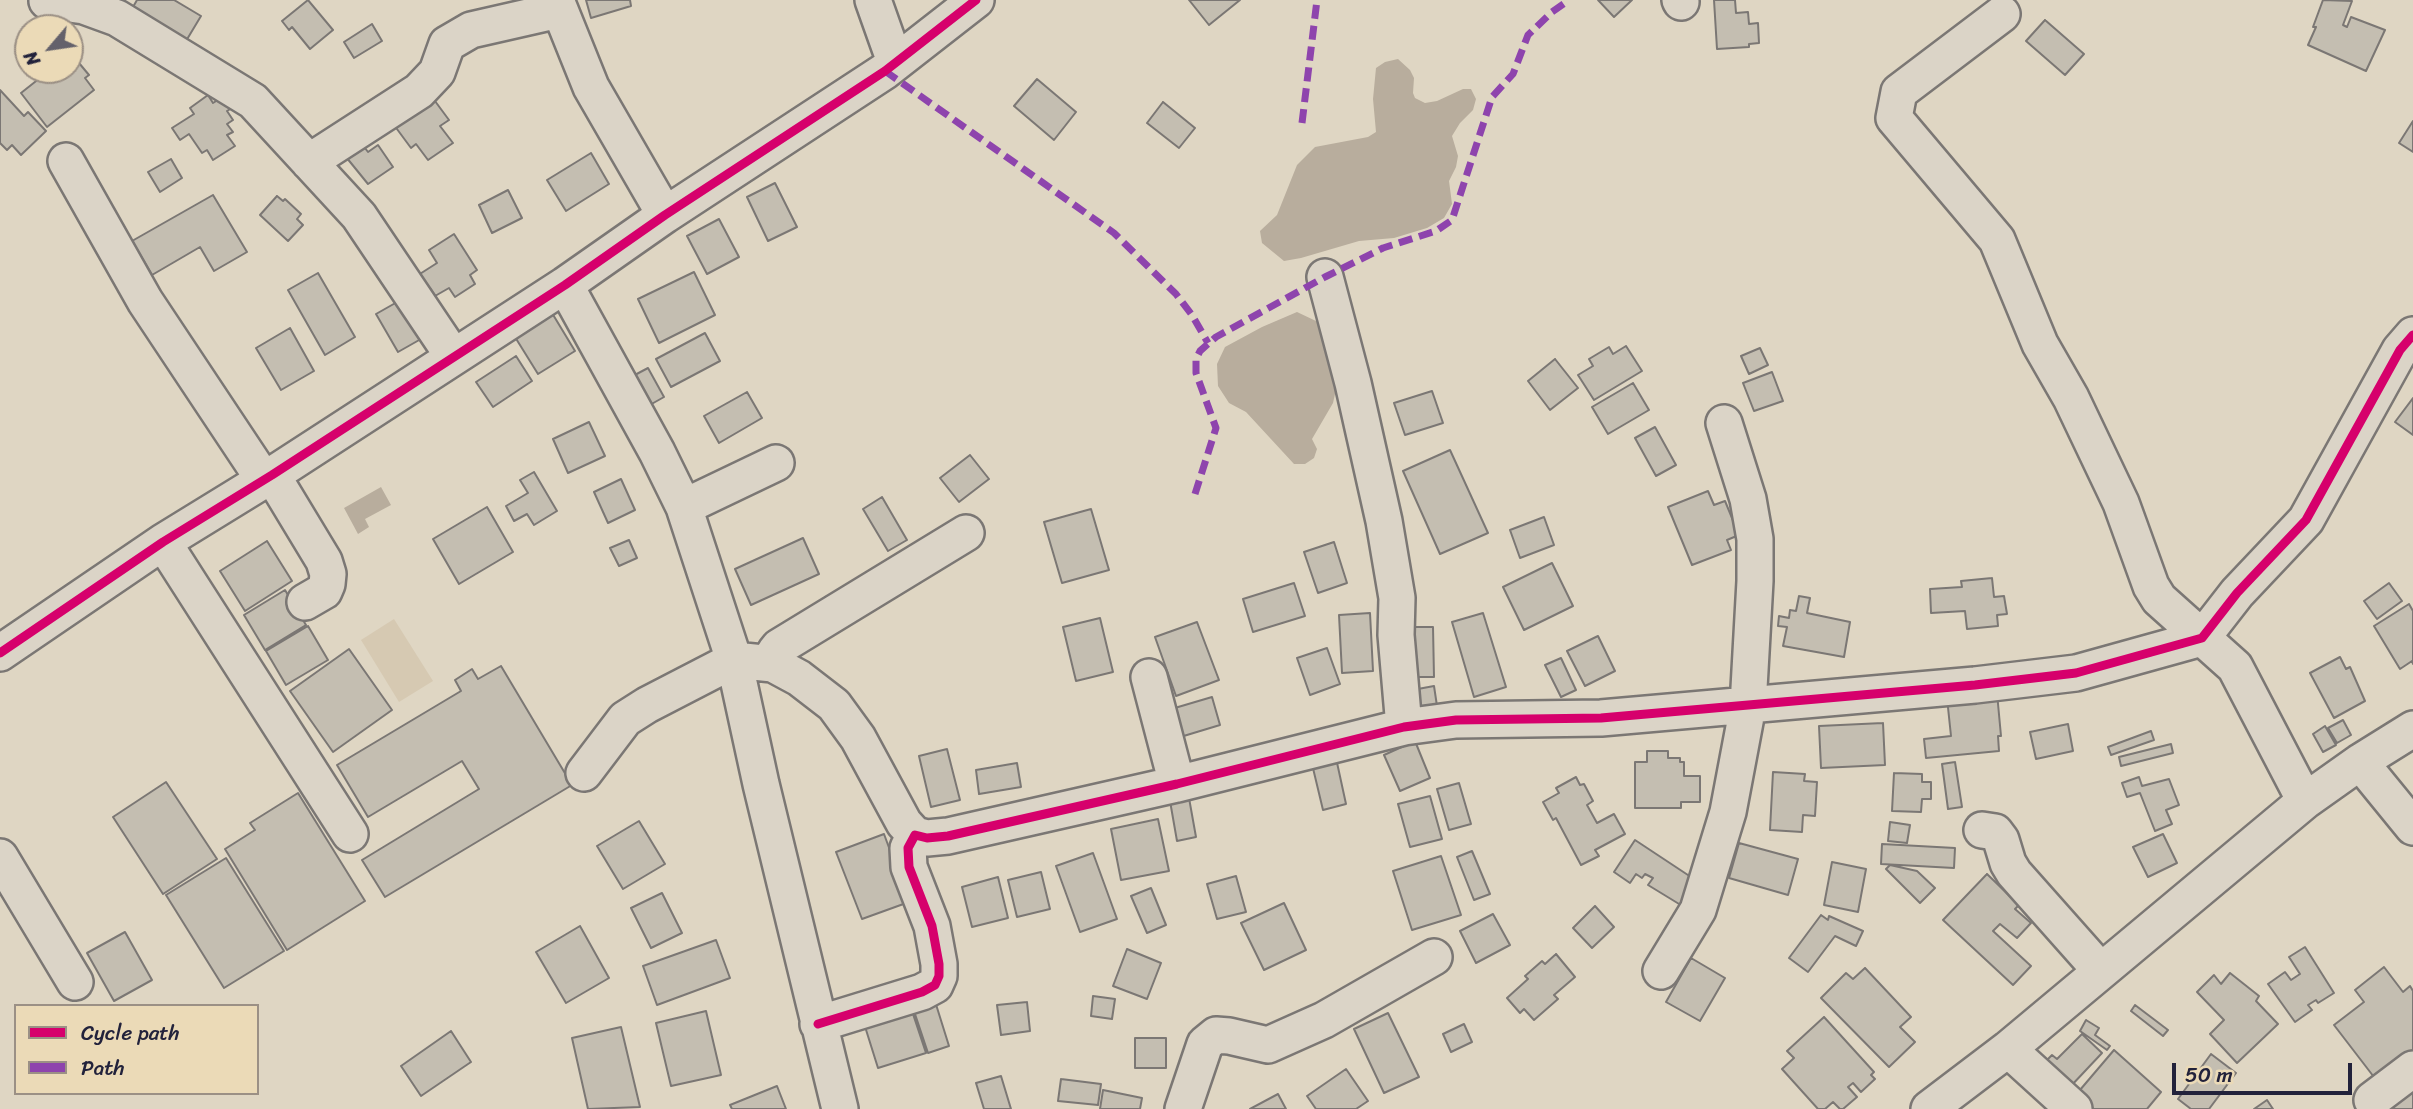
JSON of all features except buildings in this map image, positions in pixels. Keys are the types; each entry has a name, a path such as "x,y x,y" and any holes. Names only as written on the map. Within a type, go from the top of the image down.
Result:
{"street":[{"path":"873,0 895,62"},
{"path":"0,653 163,542 565,285 895,62 976,0"},
{"path":"47,1 84,6 117,18 253,101 359,216 453,356"},
{"path":"309,162 419,91 437,72 447,44 471,30 557,5 592,87 665,215"},
{"path":"2002,14 1899,92 1894,118 1997,240 2040,344 2071,398 2116,492 2151,586 2159,599 2235,667 2305,801"},
{"path":"66,161 145,301 324,561 328,574 324,591 305,602"},
{"path":"1325,277 1353,383 1384,520 1398,598 1396,635 1404,727"},
{"path":"565,285 657,452 684,507 734,660 840,1109"},
{"path":"584,773 625,719 734,660 773,664 799,678 834,705 858,738 904,823 915,835 927,838 948,836 1177,784 1404,727 1456,720 1601,718 1975,685 2076,673 2202,638 2237,593 2306,520 2400,349 2413,335"},
{"path":"1661,971 1698,910 1727,812 1748,706 1755,539 1748,499 1724,423"},
{"path":"684,507 776,463"},
{"path":"773,664 775,652 779,648 966,533"},
{"path":"163,542 350,834"},
{"path":"1149,677 1177,784"},
{"path":"1929,1109 2008,1049 2305,801 2413,729"},
{"path":"2360,762 2413,827"},
{"path":"1982,830 1995,832 2014,873 2101,971"},
{"path":"818,1024 922,992 934,985 939,976 932,926 909,867 908,848 915,835"},
{"path":"0,857 75,982"},
{"path":"1184,1109 1205,1044 1216,1035 1268,1045 1324,1020 1434,957"},
{"path":"2008,1049 2074,1109"},
{"path":"2372,1100 2413,1069"}],"shaded area":[{"path":"1398,59 1414,78 1415,98 1425,103 1437,101 1463,89 1471,89 1476,99 1473,110 1452,136 1458,156 1449,181 1452,204 1444,218 1427,228 1394,238 1359,241 1284,261 1262,243 1260,231 1277,215 1297,165 1315,147 1368,137 1376,132 1373,99 1376,68 1385,62"},
{"path":"1297,312 1316,321 1333,348 1339,376 1333,403 1312,439 1317,449 1314,458 1305,464 1294,464 1246,412 1229,403 1218,386 1217,364 1225,347"},
{"path":"381,487 391,505 365,519 369,527 358,534 344,508"},
{"path":"394,619 433,681 399,702 361,640"}],"marked path":[{"path":"1302,123 1317,0"},
{"path":"1195,494 1216,428 1196,373 1196,359 1200,351 1216,337 1325,277 1383,248 1436,231 1452,220 1492,97 1513,74 1528,35 1569,0"},
{"path":"885,71 1114,233 1176,294 1208,343"}],"cycle path":[{"path":"0,653 163,542 272,475 565,285 665,215 885,71 976,0"},
{"path":"818,1024 922,992 935,985 939,976 939,964 932,926 909,867 908,848 915,835 927,838 948,836 1177,784 1404,727 1456,720 1601,718 1975,685 2076,673 2202,638 2237,593 2306,520 2400,350 2413,335"}]}
